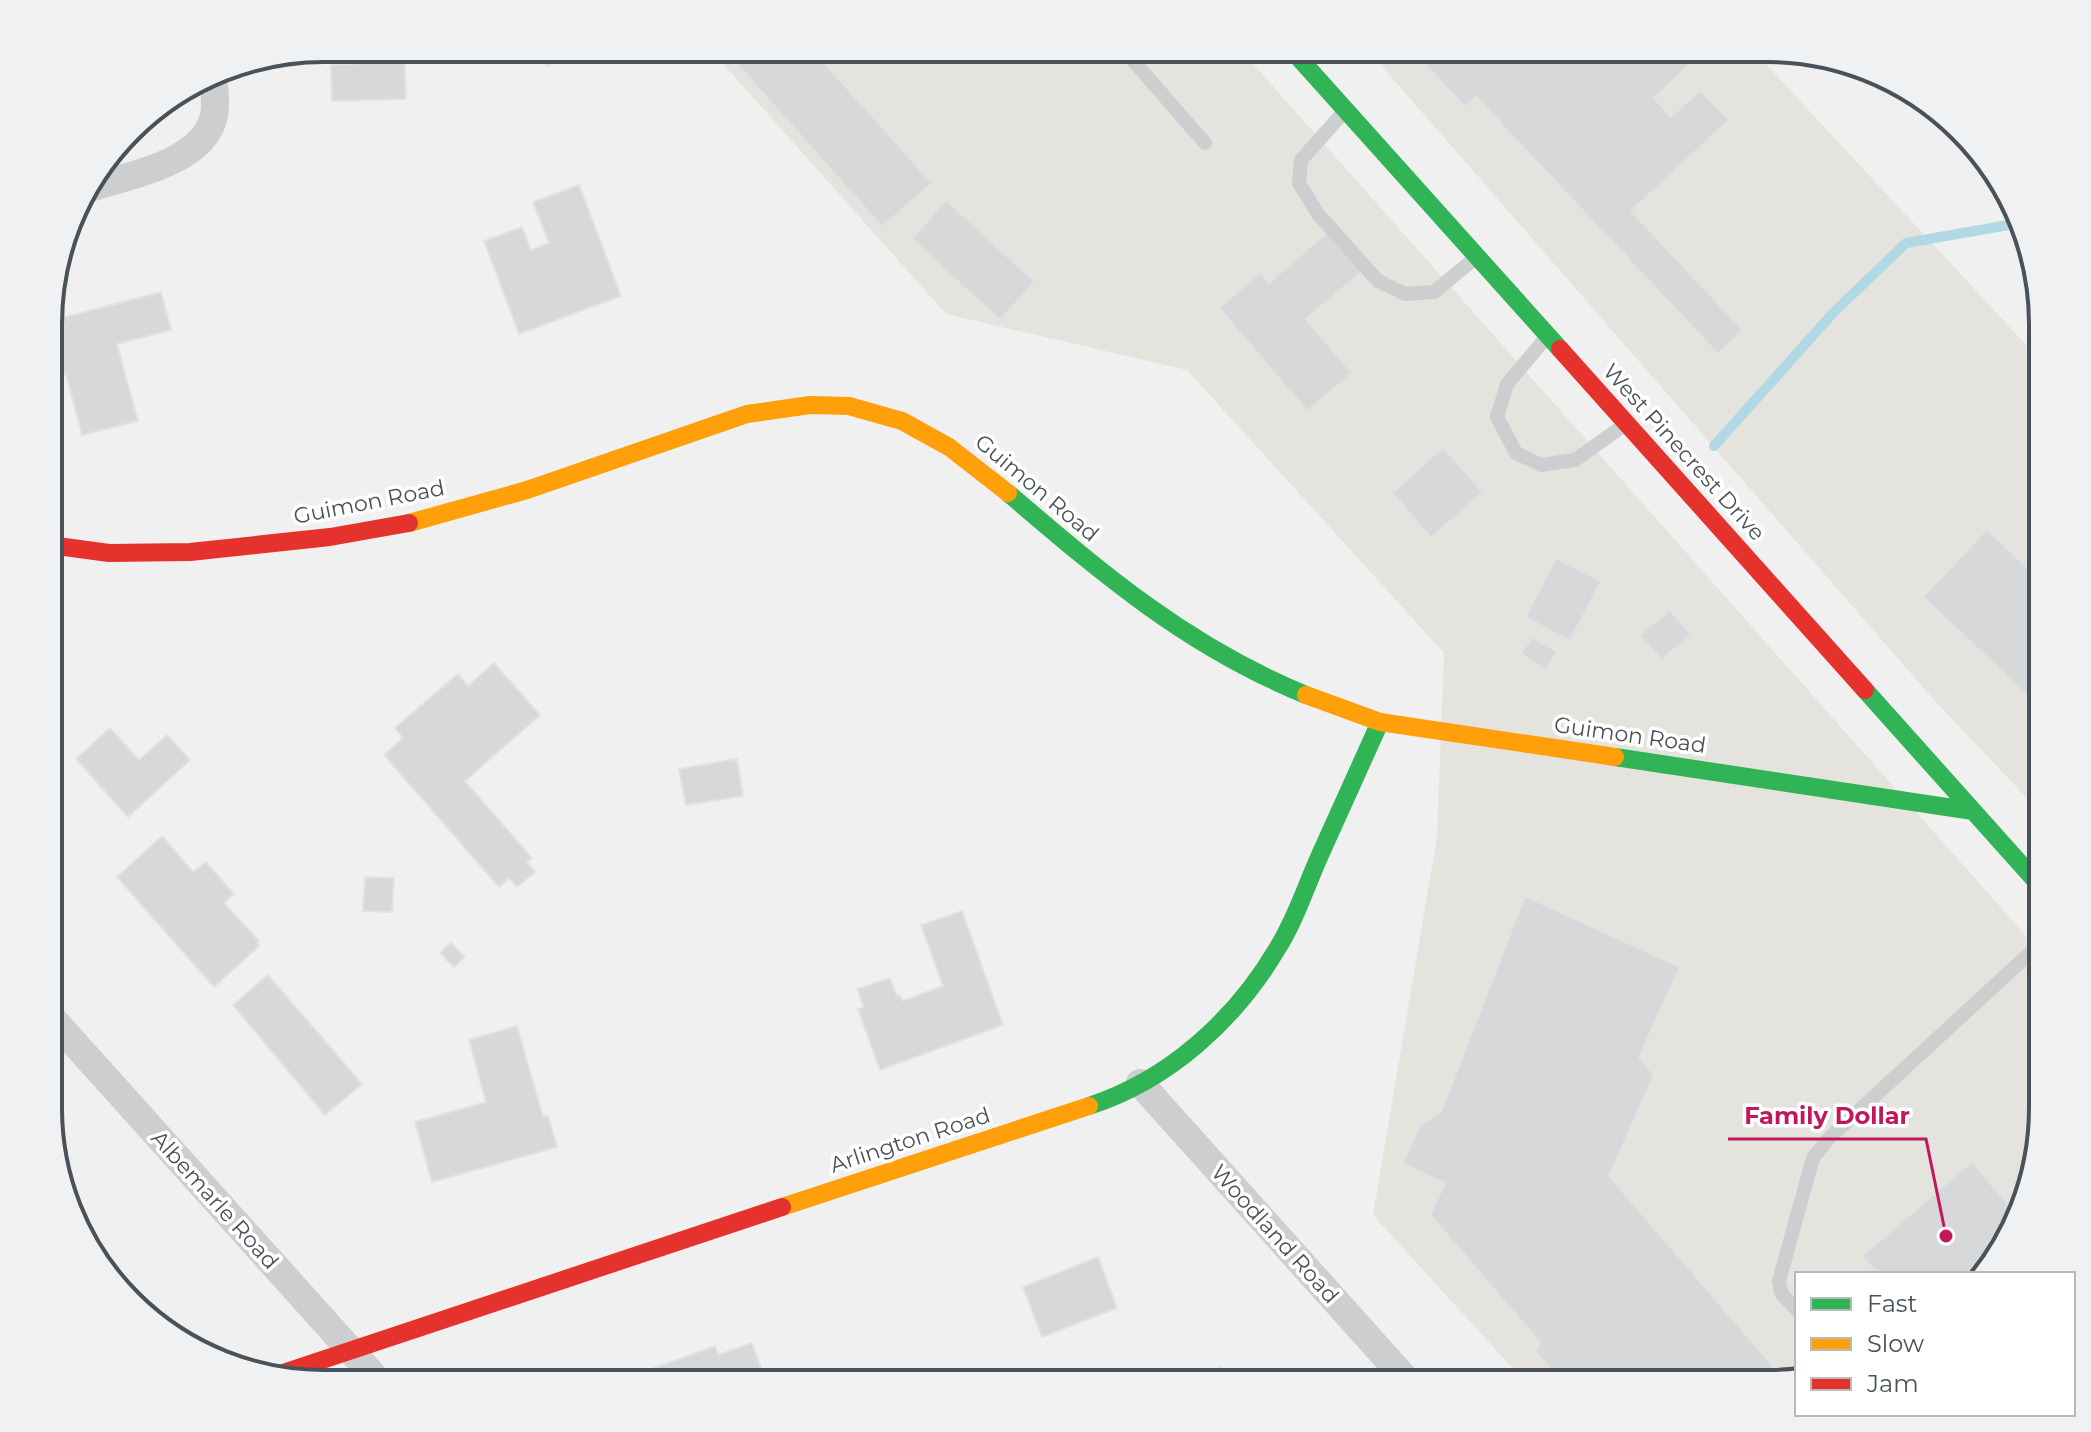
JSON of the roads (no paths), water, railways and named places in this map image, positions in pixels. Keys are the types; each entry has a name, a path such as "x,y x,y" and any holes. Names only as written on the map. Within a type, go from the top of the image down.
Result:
{"street":[{"name":"West Pinecrest Drive","path":"1307,63 2028,872"},
{"path":"103,184 172,162 191,151 208,130 215,111 214,87"},
{"name":"Guimon Road","path":"62,547 109,553 190,552 330,537 401,525 527,490 747,414 782,407 849,406 909,423 941,440 979,468 1095,569 1149,609 1204,645 1321,704 1380,722 1973,811"},
{"name":"Arlington Road","path":"299,1368 1076,1110 1140,1083 1190,1051 1220,1025 1249,992 1279,947 1380,722"},
{"name":"Albemarle Road","path":"63,1030 367,1369"},
{"name":"Woodland Road","path":"1140,1083 1397,1370"}],"lane":[{"path":"1135,63 1205,143"},
{"path":"1346,110 1301,160 1299,183 1318,214 1378,281 1405,294 1434,292 1477,256"},
{"path":"1548,336 1507,384 1497,417 1516,453 1541,465 1575,460 1626,424"},
{"path":"1795,1308 1781,1293 1779,1281 1813,1158 1820,1148 2028,955"}],"waterway":[{"path":"1714,446 1833,313 1906,243 2009,225"}],"place":[{"name":"Family Dollar","path":"1946,1236"}]}
